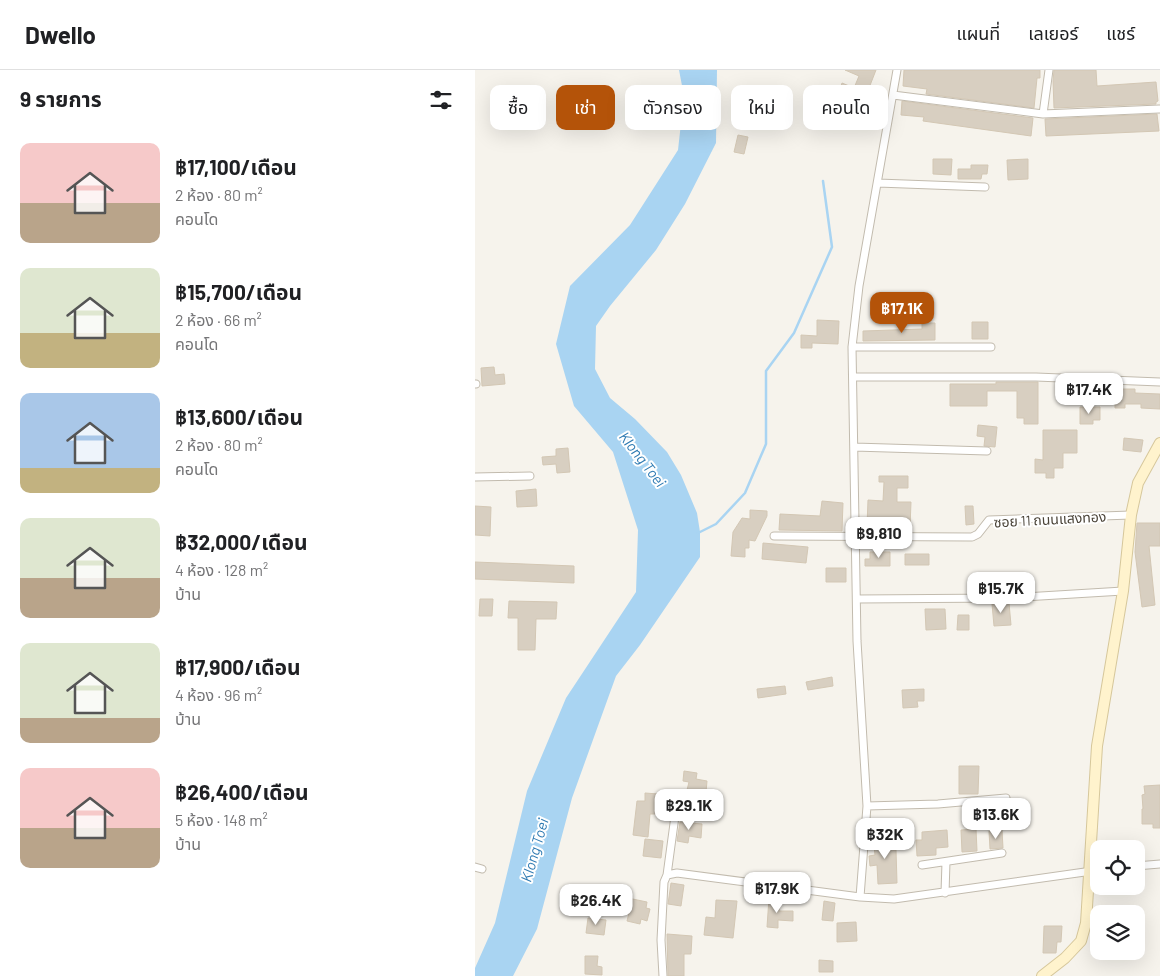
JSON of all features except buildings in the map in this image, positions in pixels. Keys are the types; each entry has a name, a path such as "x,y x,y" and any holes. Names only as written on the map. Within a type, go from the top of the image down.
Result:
{"street":[{"path":"860,897 867,806 857,641 852,347 859,286 897,70"},
{"path":"1043,114 1049,70"},
{"path":"893,95 1043,114 1159,109"},
{"path":"878,183 985,187"},
{"path":"852,347 991,347"},
{"path":"853,377 1036,377 1160,382"},
{"path":"1095,840 1097,746 1123,591 1131,515 1138,483 1160,443"},
{"path":"854,447 987,451"},
{"path":"475,477 530,476"},
{"name":"ซอย 11 ถนนแสงทอง","path":"774,536 972,537 978,534 989,520 1131,515"},
{"path":"857,599 1006,598 1123,591"},
{"path":"663,976 661,940 664,882 667,875 678,794"},
{"path":"867,806 938,804 1006,798"},
{"path":"922,865 1002,853"},
{"path":"945,893 946,862"},
{"path":"1145,865 1160,864"},
{"path":"667,875 677,873 860,897 894,899 1090,871"},
{"path":"1042,976 1065,958 1081,941 1090,894"}],"water":[{"path":"679,70 717,70 717,85 682,85"},
{"name":"Klong Toei","path":"680,130 716,130 716,143 685,204 656,250 596,326 595,369 610,398 635,419 667,452 681,475 697,513 700,532 700,557 640,645 616,676 572,798 537,929 513,976 475,976 475,968 495,923 527,791 566,698 636,592 638,530 613,452 574,406 556,344 570,286 630,225 678,150"}],"waterway":[{"path":"698,533 716,524 745,493 766,444 766,371 794,333 832,247 823,181"}]}
